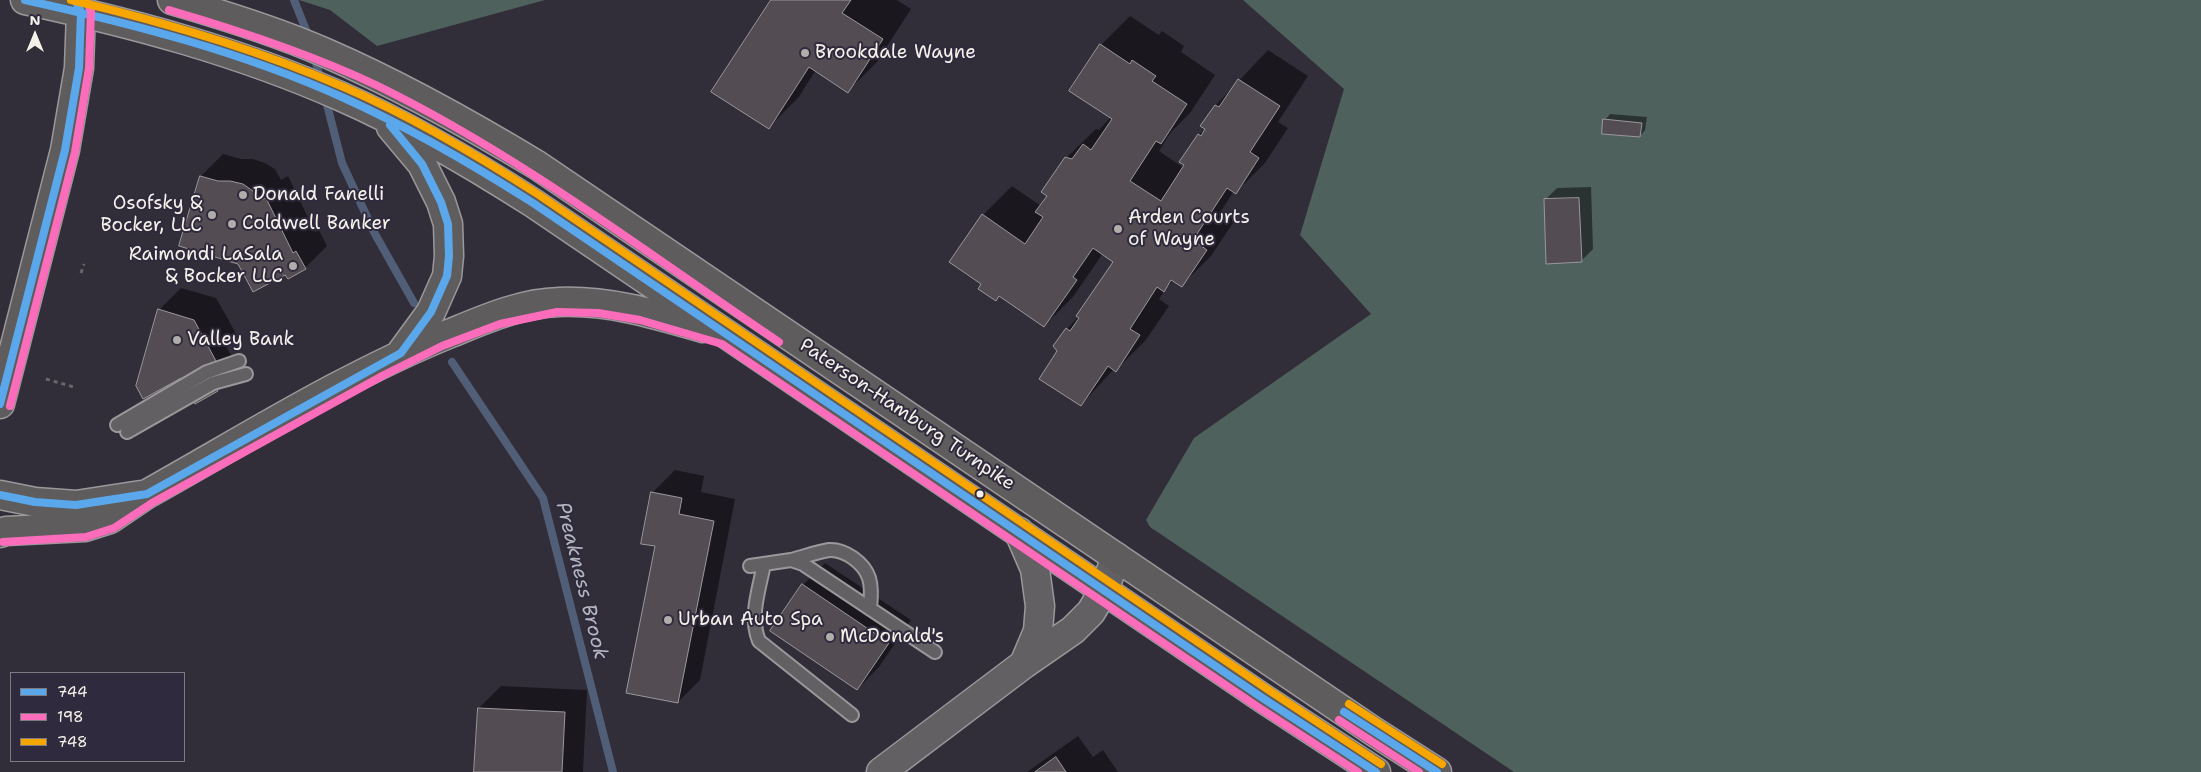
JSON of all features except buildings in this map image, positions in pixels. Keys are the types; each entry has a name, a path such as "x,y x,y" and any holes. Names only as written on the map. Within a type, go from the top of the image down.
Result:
{"main road":[{"path":"24,0 81,12 216,49 343,97 476,167 525,198 1376,772"},
{"name":"Paterson-Hamburg Turnpike","path":"172,0 284,36 325,52 385,80 452,115 538,165 1373,732 1436,772"},
{"path":"0,404 65,150 79,68 81,12"},
{"path":"384,118 422,164 441,202 448,224 449,256 447,276 431,312 401,354"},
{"path":"0,533 6,531 85,527 110,519 147,494 401,354 485,319 526,306 558,302 603,303 653,313 726,334"},
{"path":"0,495 34,502 76,505 147,494"}],"street":[{"path":"1019,532 1035,569 1040,606 1038,631 1024,664"},
{"path":"882,772 1024,664 1074,630 1090,612 1104,590 1116,557"}],"lane":[{"path":"239,361 207,372 122,429 213,384 246,374"},
{"path":"750,566 791,560 831,550 849,556 863,567 869,578 870,609"},
{"path":"791,560 803,564 935,652"},
{"path":"764,564 754,616 754,628 759,641 852,715"}],"path":[{"path":"81,273 84,264"},
{"path":"46,379 74,386"}],"green space":[{"path":"299,0 545,0 377,46 330,10"},
{"path":"1243,0 2201,0 2201,772 1514,772 1150,527 1146,520 1194,438 1371,314 1300,235 1344,89"}],"waterway":[{"name":"Preakness Brook","path":"294,0 310,40"},
{"name":"Preakness Brook","path":"314,56 321,81"},
{"name":"Preakness Brook","path":"325,97 342,163 375,234 414,303"},
{"name":"Preakness Brook","path":"452,362 543,498 613,772"}],"transit line":[{"name":"744","path":"25,0 147,29 227,53 344,98 440,147 533,203 1264,699 1376,772"},
{"name":"748","path":"71,0 176,27 279,61 371,99 468,151 539,195 1270,691 1381,764"},
{"name":"744","path":"0,404 65,150 79,68 81,12 75,0"},
{"name":"198","path":"10,406 75,152 89,68 91,11 86,0"},
{"name":"198","path":"169,10 301,53 353,74 431,113 483,143 583,207 779,342"},
{"name":"744","path":"0,495 35,502 76,505 147,494 401,353 431,312 447,276 449,256 448,224 441,202 422,164 390,125"},
{"name":"198","path":"3,542 86,537 114,528 152,503 384,375 442,346 500,324 557,312 598,313 640,320 722,344 1258,707 1358,772"},
{"name":"748","path":"1349,704 1442,764"},
{"name":"744","path":"1344,712 1437,772"},
{"name":"198","path":"1339,720 1419,772"}],"place":[{"name":"Brookdale Wayne","path":"805,53"},
{"name":"Donald Fanelli","path":"243,195"},
{"name":"Osofsky & Bocker, LLC","path":"212,215"},
{"name":"Coldwell Banker","path":"232,224"},
{"name":"Arden Courts of Wayne","path":"1118,229"},
{"name":"Raimondi LaSala & Bocker LLC","path":"293,266"},
{"name":"Valley Bank","path":"177,340"},
{"name":"Urban Auto Spa","path":"668,620"},
{"name":"McDonald's","path":"830,637"}]}
